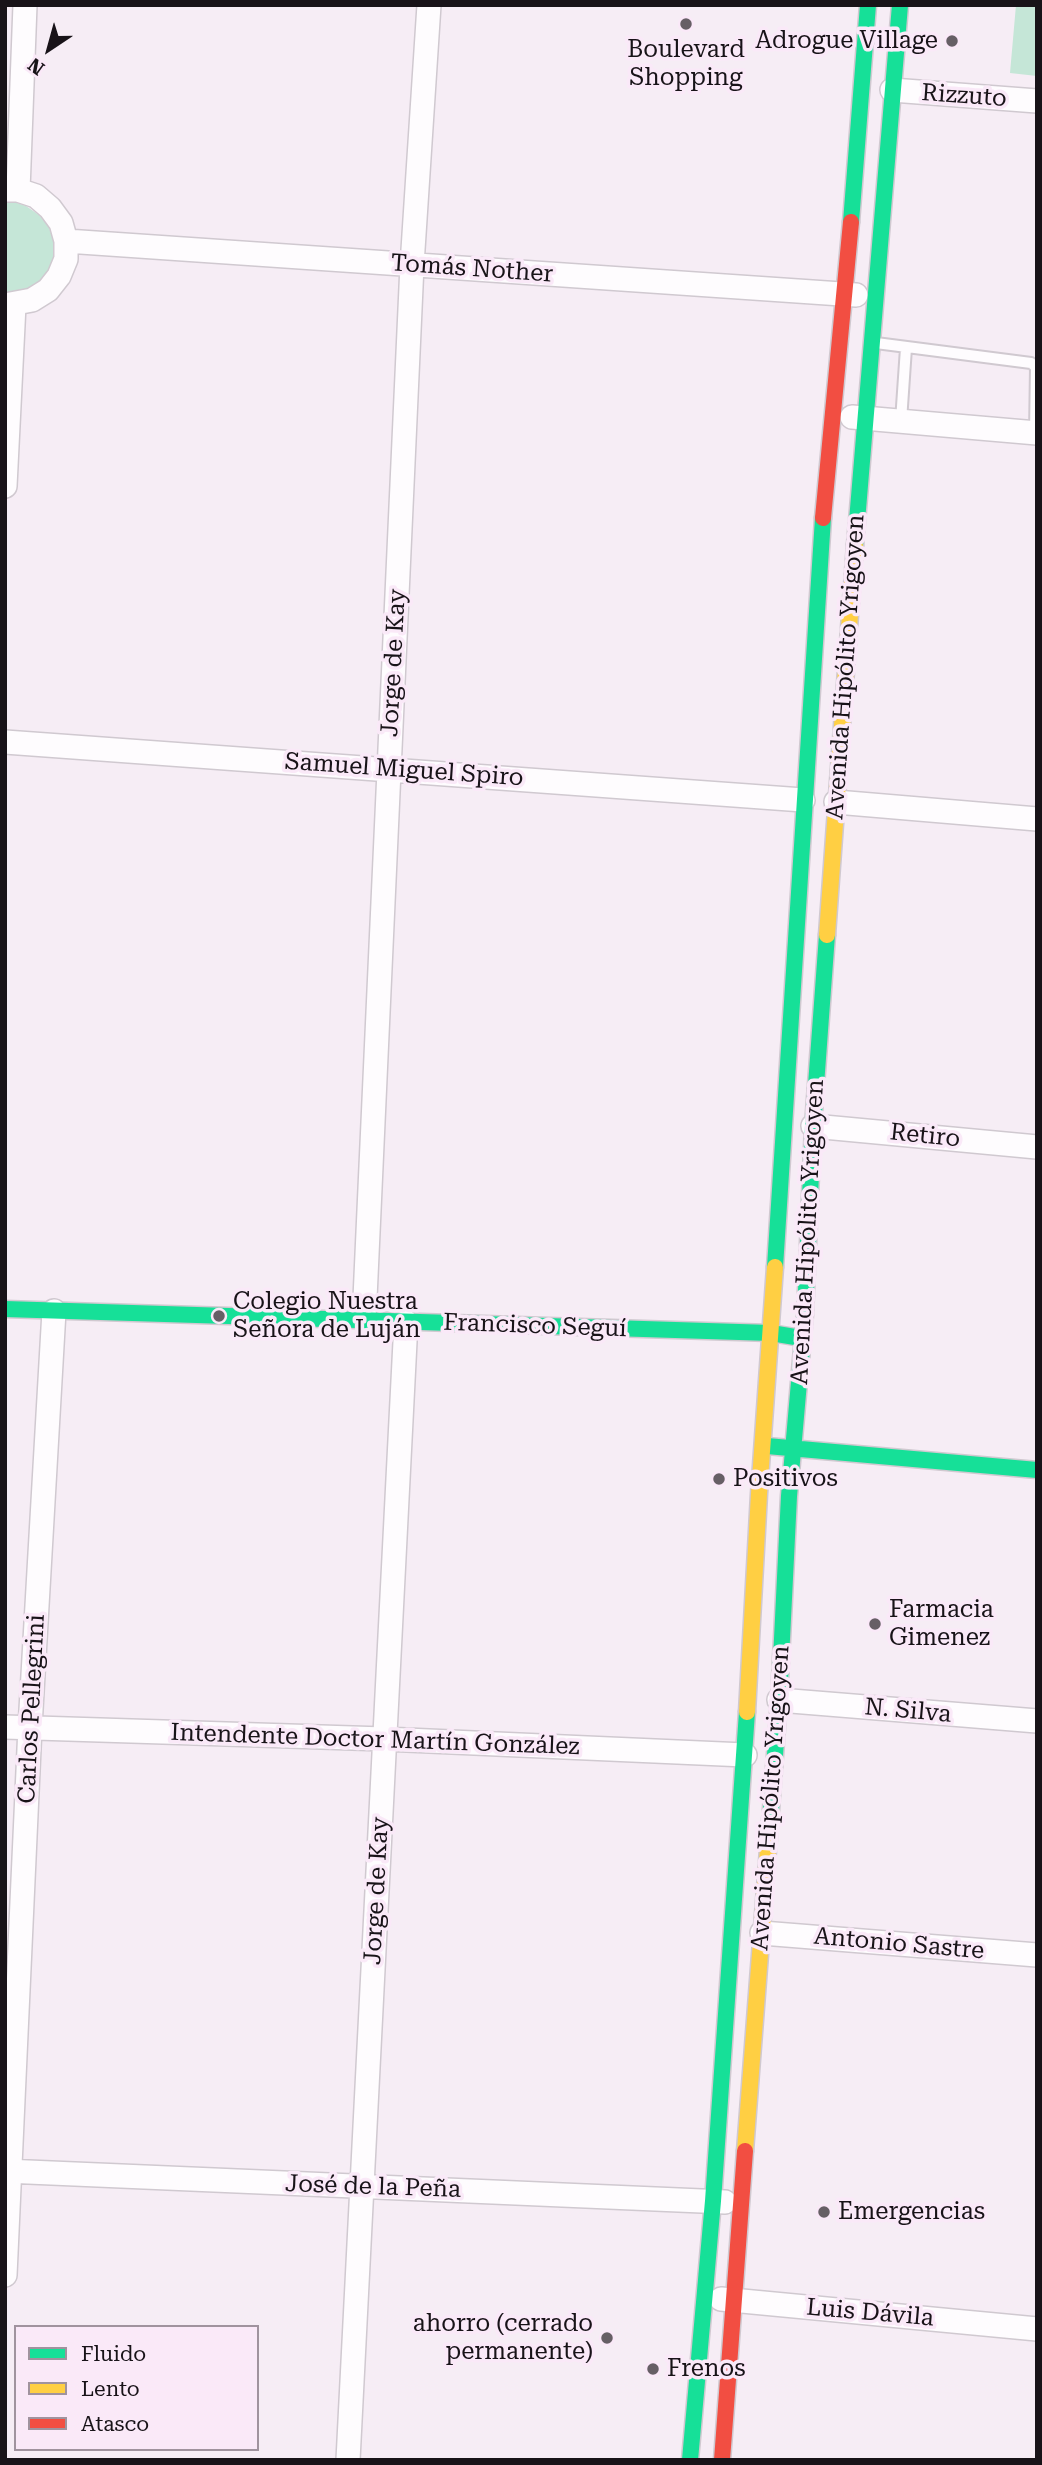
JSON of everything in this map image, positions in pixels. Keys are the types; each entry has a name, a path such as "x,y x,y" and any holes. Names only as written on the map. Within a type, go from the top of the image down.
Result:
{"main road":[{"name":"Avenida Hipólito Yrigoyen","path":"690,2460 713,2201 745,1755 762,1446 821,543 868,5"},
{"name":"Avenida Hipólito Yrigoyen","path":"722,2460 779,1700 789,1496 803,1338 813,1126 836,802 900,5"},
{"name":"Francisco Seguí","path":"5,1309 771,1333 803,1338"},
{"path":"762,1446 1037,1470"}],"street":[{"path":"5,486 10,305 32,300 48,290 59,276 66,259 66,241 61,223 50,208 36,196 12,190 25,5"},
{"name":"Jorge de Kay","path":"365,1320 412,265 429,5"},
{"name":"Rizzuto","path":"892,90 1037,101"},
{"name":"Tomás Nother","path":"66,241 877,296"},
{"path":"833,415 1036,433"},
{"name":"Samuel Miguel Spiro","path":"5,742 803,800"},
{"path":"836,802 1037,819"},
{"name":"Retiro","path":"813,1126 1037,1147"},
{"name":"Carlos Pellegrini","path":"5,2275 7,2171 54,1311"},
{"name":"Jorge de Kay","path":"348,2460 407,1322"},
{"name":"N. Silva","path":"779,1700 1037,1721"},
{"name":"Intendente Doctor Martín González","path":"5,1727 384,1739 745,1755"},
{"name":"Antonio Sastre","path":"762,1933 1037,1955"},
{"name":"José de la Peña","path":"7,2171 742,2203"},
{"name":"Luis Dávila","path":"704,2298 1037,2329"}],"lane":[{"path":"872,342 1031,363 1036,367 1036,433"},
{"path":"901,421 906,348"}],"green space":[{"path":"1016,5 1037,5 1037,76 1010,73"},
{"path":"11,201 26,206 39,215 49,227 54,243 53,259 37,286 23,294 5,296 5,202"}],"traffic: fast":[{"path":"851,222 868,5"},
{"path":"855,545 900,5"},
{"path":"775,1267 823,518"},
{"path":"770,1823 789,1496 805,1314 813,1126 827,935"},
{"path":"5,1309 771,1333 795,1337"},
{"path":"767,1446 1037,1470"},
{"path":"690,2460 713,2201 747,1712"}],"traffic: slow":[{"path":"827,935 855,545"},
{"path":"747,1712 775,1267"},
{"path":"745,2151 770,1823"}],"traffic: jam":[{"path":"823,518 851,222"},
{"path":"722,2460 745,2151"}],"place":[{"name":"Boulevard Shopping","path":"686,24"},
{"name":"Adrogue Village","path":"952,41"},
{"name":"Colegio Nuestra Señora de Luján","path":"219,1316"},
{"name":"Positivos","path":"719,1479"},
{"name":"Farmacia Gimenez","path":"875,1624"},
{"name":"Emergencias","path":"824,2212"},
{"name":"ahorro (cerrado permanente)","path":"607,2338"},
{"name":"Frenos","path":"653,2369"}]}
